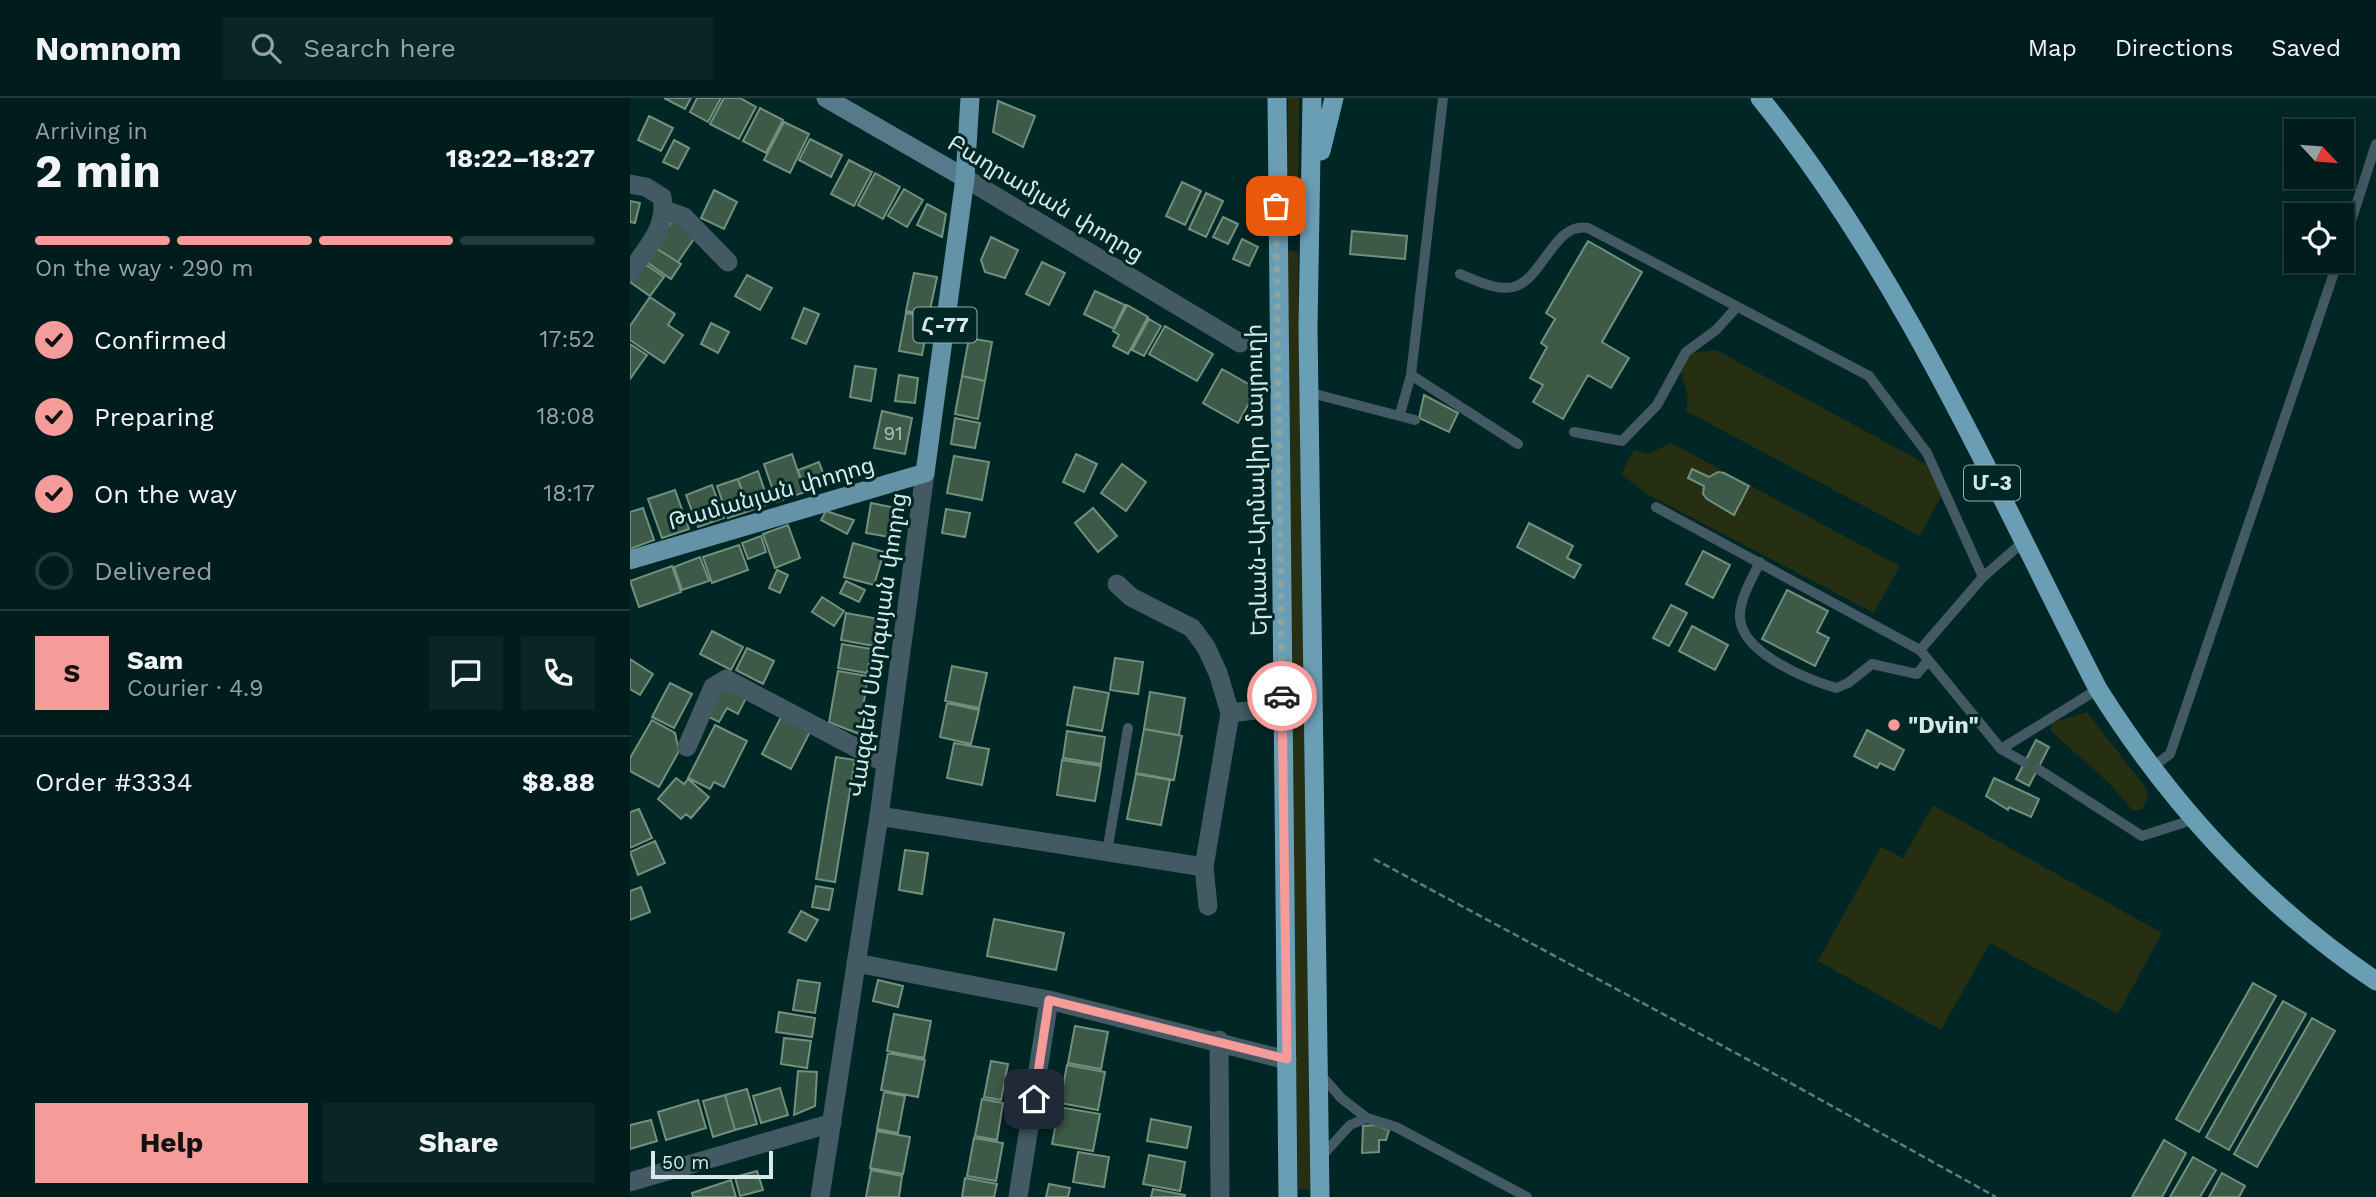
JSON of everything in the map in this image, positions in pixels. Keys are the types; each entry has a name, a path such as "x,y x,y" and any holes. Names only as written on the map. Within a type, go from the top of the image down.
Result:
{"highway":[{"name":"Երևան-Արմավիր մայրուղի","path":"1277,98 1288,1197"},
{"path":"1312,98 1311,394 1320,1197"},
{"path":"1276,206 1287,224 1304,225 1310,215 1321,146 1334,98"},
{"name":"Մ-3","path":"1760,98 1801,149 1896,294 2098,689 2151,769 2192,820 2242,872 2335,953 2376,981"}],"main road":[{"name":"Բաղրամյան փողոց","path":"826,98 965,177"},
{"name":"Վազգեն Սարգսյան փողոց","path":"925,473 965,177 970,98"},
{"name":"Թամանյան փողոց","path":"630,560 925,473"}],"street":[{"name":"Բաղրամյան փողոց","path":"965,177 1240,343"},
{"path":"630,184 646,187 662,197 665,210 659,232 630,272"},
{"path":"665,210 684,217 728,262"},
{"name":"Վազգեն Սարգսյան փողոց","path":"820,1197 878,816 925,473"},
{"path":"1116,584 1131,597 1192,628 1206,647 1218,673 1230,713 1204,867 1208,906"},
{"path":"687,747 713,687 726,679 885,763"},
{"path":"1230,713 1283,708"},
{"path":"878,816 1204,867"},
{"path":"856,963 1049,1000 1287,1059"},
{"path":"1018,1197 1049,1000"},
{"path":"1219,1040 1220,1197"},
{"path":"630,1182 832,1124"}],"lane":[{"path":"1400,414 1410,375 1443,98"},
{"path":"2354,212 2376,144"},
{"path":"1460,274 1497,287 1514,287 1526,280 1569,231 1579,227 1869,376 1927,453 1983,577"},
{"path":"2151,769 2170,754 2334,273"},
{"path":"1574,432 1622,441 1657,405 1686,352 1716,330 1737,307"},
{"path":"1410,375 1518,444"},
{"path":"1311,394 1400,414 1415,420"},
{"path":"1656,507 1920,650 1927,662 2001,749 2024,762"},
{"path":"1920,650 1983,577 2023,542"},
{"path":"1760,562 1743,598 1740,619 1748,640 1759,652 1836,688 1848,683 1872,664 1917,674 1927,662"},
{"path":"2001,749 2098,689"},
{"path":"1107,852 1128,728"},
{"path":"2038,769 2142,836 2192,820"},
{"path":"1319,1072 1342,1098 1367,1118 1396,1126 1527,1197"},
{"path":"1318,1160 1350,1125 1367,1118"}],"path":[{"path":"1374,859 1758,1065 1996,1197"}],"green space":[{"path":"1288,98 1299,98 1298,210 1286,210"},
{"path":"1285,250 1298,252 1310,1189 1298,1189"},
{"path":"1716,350 1926,464 1941,496 1920,536 1686,411 1688,397 1680,369 1688,353"},
{"path":"1671,443 1900,566 1874,613 1647,494 1621,474 1634,450 1647,454"},
{"path":"2087,712 2146,788 2147,799 2142,809 2133,811 2110,784 2051,731 2051,723"},
{"path":"1933,805 2162,933 2118,1014 1990,943 1941,1030 1818,961 1881,847 1903,858"}],"building":[{"path":"664,98 691,98 685,109"},
{"path":"697,98 721,98 708,122 690,112"},
{"path":"724,98 740,98 756,107 739,139 710,124"},
{"path":"998,101 1035,116 1023,147 993,132"},
{"path":"760,108 783,120 766,153 743,141"},
{"path":"649,116 673,128 661,151 638,140"},
{"path":"784,122 809,134 790,173 764,160"},
{"path":"810,139 842,155 831,177 799,160"},
{"path":"674,140 689,148 678,169 663,162"},
{"path":"849,160 872,172 854,206 831,194"},
{"path":"875,173 900,187 883,219 858,205"},
{"path":"1182,182 1201,191 1185,225 1166,216"},
{"path":"904,189 923,200 907,227 888,216"},
{"path":"714,190 737,202 724,229 701,218"},
{"path":"1206,193 1223,201 1206,237 1189,229"},
{"path":"630,201 640,203 635,223 630,222"},
{"path":"927,204 946,214 942,237 917,225"},
{"path":"675,217 698,233 678,262 654,247"},
{"path":"1223,217 1238,224 1228,244 1213,237"},
{"path":"1352,231 1407,236 1405,259 1350,254"},
{"path":"991,237 1018,250 1005,278 985,272 981,260"},
{"path":"1242,239 1258,247 1249,266 1233,259"},
{"path":"1588,241 1642,272 1602,342 1629,358 1611,388 1588,375 1563,419 1533,402 1543,385 1530,378 1547,347 1541,343 1555,319 1546,313"},
{"path":"654,247 681,264 671,279 645,261"},
{"path":"642,262 664,277 650,296 630,282"},
{"path":"1042,262 1065,273 1049,305 1026,294"},
{"path":"914,273 937,277 929,315 906,311"},
{"path":"747,275 772,288 760,310 735,296"},
{"path":"1095,291 1125,305 1114,329 1084,314"},
{"path":"650,297 675,314 668,325 683,335 664,363 630,340 630,326"},
{"path":"1127,305 1148,317 1128,354 1113,346 1119,335 1113,331"},
{"path":"804,308 819,314 806,344 792,338"},
{"path":"906,313 929,317 922,355 899,351"},
{"path":"1149,319 1161,326 1144,356 1132,350"},
{"path":"711,323 729,332 718,353 701,344"},
{"path":"1165,326 1213,354 1197,381 1149,354"},
{"path":"969,338 992,342 985,381 962,376"},
{"path":"630,344 647,355 630,379"},
{"path":"855,366 876,369 871,401 850,397"},
{"path":"1222,369 1257,389 1238,423 1203,403"},
{"path":"899,375 918,378 915,403 895,401"},
{"path":"962,376 985,381 978,419 955,414"},
{"path":"1424,395 1458,413 1449,432 1419,418"},
{"path":"882,411 912,418 905,454 874,448"},
{"path":"955,418 980,423 975,448 951,444"},
{"path":"792,454 805,492 777,502 764,464"},
{"path":"1076,454 1097,464 1084,492 1063,482"},
{"path":"954,456 989,462 982,500 947,493"},
{"path":"819,462 827,484 805,492 798,470"},
{"path":"1122,464 1146,482 1126,511 1101,493"},
{"path":"1692,469 1709,477 1718,472 1724,473 1749,486 1734,515 1707,499 1703,494 1704,486 1688,478"},
{"path":"758,471 769,504 749,511 738,479"},
{"path":"738,479 749,511 728,518 717,486"},
{"path":"712,485 724,518 698,527 686,495"},
{"path":"675,490 689,529 662,538 648,499"},
{"path":"871,503 896,508 890,537 866,533"},
{"path":"643,508 654,540 630,549 630,512"},
{"path":"1093,508 1117,536 1098,552 1075,523"},
{"path":"946,509 970,513 965,537 942,533"},
{"path":"826,511 854,520 847,534 821,520"},
{"path":"1529,523 1573,546 1567,558 1581,565 1574,578 1517,547"},
{"path":"788,525 800,558 775,568 763,534"},
{"path":"761,536 766,552 748,559 742,543"},
{"path":"853,543 884,552 874,585 844,577"},
{"path":"739,545 748,570 712,583 703,557"},
{"path":"1703,551 1730,565 1713,598 1686,584"},
{"path":"700,557 709,581 682,590 674,567"},
{"path":"672,566 681,592 639,607 630,581"},
{"path":"777,570 788,575 780,593 769,588"},
{"path":"846,581 865,590 859,602 840,593"},
{"path":"1787,590 1828,611 1817,632 1829,638 1815,666 1762,639"},
{"path":"822,597 844,611 834,626 812,612"},
{"path":"1671,605 1687,613 1669,646 1653,638"},
{"path":"846,613 879,619 874,646 841,640"},
{"path":"1692,626 1728,645 1715,670 1679,651"},
{"path":"712,631 743,647 731,670 700,654"},
{"path":"842,644 872,649 867,673 838,668"},
{"path":"747,648 774,661 763,684 736,670"},
{"path":"1115,658 1143,662 1138,694 1110,690"},
{"path":"630,659 653,674 640,695 630,689"},
{"path":"952,666 987,673 979,708 945,701"},
{"path":"838,671 868,676 859,734 829,722"},
{"path":"724,682 748,694 738,714 727,708 719,722 707,716"},
{"path":"670,683 692,694 674,728 652,717"},
{"path":"1074,687 1109,693 1102,731 1067,725"},
{"path":"1150,692 1185,698 1179,735 1144,729"},
{"path":"947,703 979,710 971,744 940,737"},
{"path":"782,715 811,730 791,769 762,754"},
{"path":"652,720 675,733 679,751 659,787 630,771 630,758"},
{"path":"715,725 747,741 724,787 714,782 710,789 688,778"},
{"path":"1144,729 1182,736 1174,780 1136,773"},
{"path":"1867,730 1904,750 1894,770 1880,763 1877,768 1854,756"},
{"path":"1067,731 1105,737 1101,764 1063,758"},
{"path":"2036,740 2049,747 2029,786 2016,779"},
{"path":"954,743 989,749 982,785 947,778"},
{"path":"836,757 855,760 835,882 816,879"},
{"path":"1062,760 1101,766 1095,801 1057,795"},
{"path":"1136,774 1170,780 1161,825 1127,819"},
{"path":"676,778 684,784 688,779 709,797 691,818 686,814 681,819 658,799"},
{"path":"1994,778 2039,799 2031,817 2009,807 2008,810 1986,796"},
{"path":"639,809 652,838 630,848 630,812"},
{"path":"655,841 665,863 638,875 630,852"},
{"path":"905,850 928,853 922,894 899,890"},
{"path":"816,886 833,889 829,910 812,907"},
{"path":"641,887 650,912 630,920 630,891"},
{"path":"801,911 818,920 806,941 789,932"},
{"path":"994,919 1064,933 1056,970 987,956"},
{"path":"798,980 820,983 815,1013 793,1010"},
{"path":"878,980 903,986 898,1007 873,1001"},
{"path":"2253,983 2276,996 2199,1132 2176,1119"},
{"path":"2283,1001 2306,1014 2229,1150 2206,1137"},
{"path":"779,1012 815,1018 812,1037 776,1032"},
{"path":"894,1014 931,1021 924,1058 887,1051"},
{"path":"2312,1018 2335,1031 2257,1167 2234,1154"},
{"path":"1075,1026 1108,1032 1101,1069 1068,1063"},
{"path":"784,1038 811,1041 807,1068 781,1064"},
{"path":"888,1053 925,1060 918,1097 881,1090"},
{"path":"991,1061 1008,1064 1001,1100 984,1097"},
{"path":"1067,1065 1105,1072 1098,1110 1060,1103"},
{"path":"798,1071 817,1072 815,1106 794,1115"},
{"path":"780,1088 788,1115 761,1123 753,1096"},
{"path":"747,1089 757,1124 735,1130 725,1095"},
{"path":"884,1092 905,1096 898,1133 877,1129"},
{"path":"725,1095 735,1130 713,1137 703,1101"},
{"path":"982,1099 1003,1103 997,1140 975,1136"},
{"path":"698,1100 706,1128 666,1140 658,1112"},
{"path":"1059,1107 1100,1114 1093,1151 1052,1144"},
{"path":"1151,1119 1191,1127 1187,1148 1147,1141"},
{"path":"651,1120 657,1141 630,1149 630,1125"},
{"path":"1376,1125 1389,1130 1386,1140 1379,1140 1379,1152 1362,1153 1363,1126"},
{"path":"877,1131 910,1137 903,1174 870,1168"},
{"path":"974,1138 1003,1143 996,1181 967,1176"},
{"path":"2164,1140 2186,1153 2162,1197 2132,1197"},
{"path":"1078,1152 1109,1157 1104,1187 1073,1182"},
{"path":"1149,1155 1185,1162 1180,1191 1143,1184"},
{"path":"2193,1157 2216,1170 2200,1197 2170,1197"},
{"path":"871,1170 902,1176 899,1197 866,1197"},
{"path":"757,1171 763,1190 740,1196 735,1177"},
{"path":"2222,1173 2245,1186 2239,1197 2209,1197"},
{"path":"965,1178 997,1184 994,1197 962,1197"},
{"path":"731,1180 736,1197 693,1197 692,1193"},
{"path":"1049,1184 1070,1188 1068,1197 1046,1197"},
{"path":"1153,1189 1185,1195 1185,1197 1151,1197"}],"way so far":[{"path":"1276,206 1282,696"}],"place":[{"name":"\"Dvin\"","path":"1894,725"}],"route":[{"path":"1034,1099 1049,1000 1287,1059 1282,696"}]}
